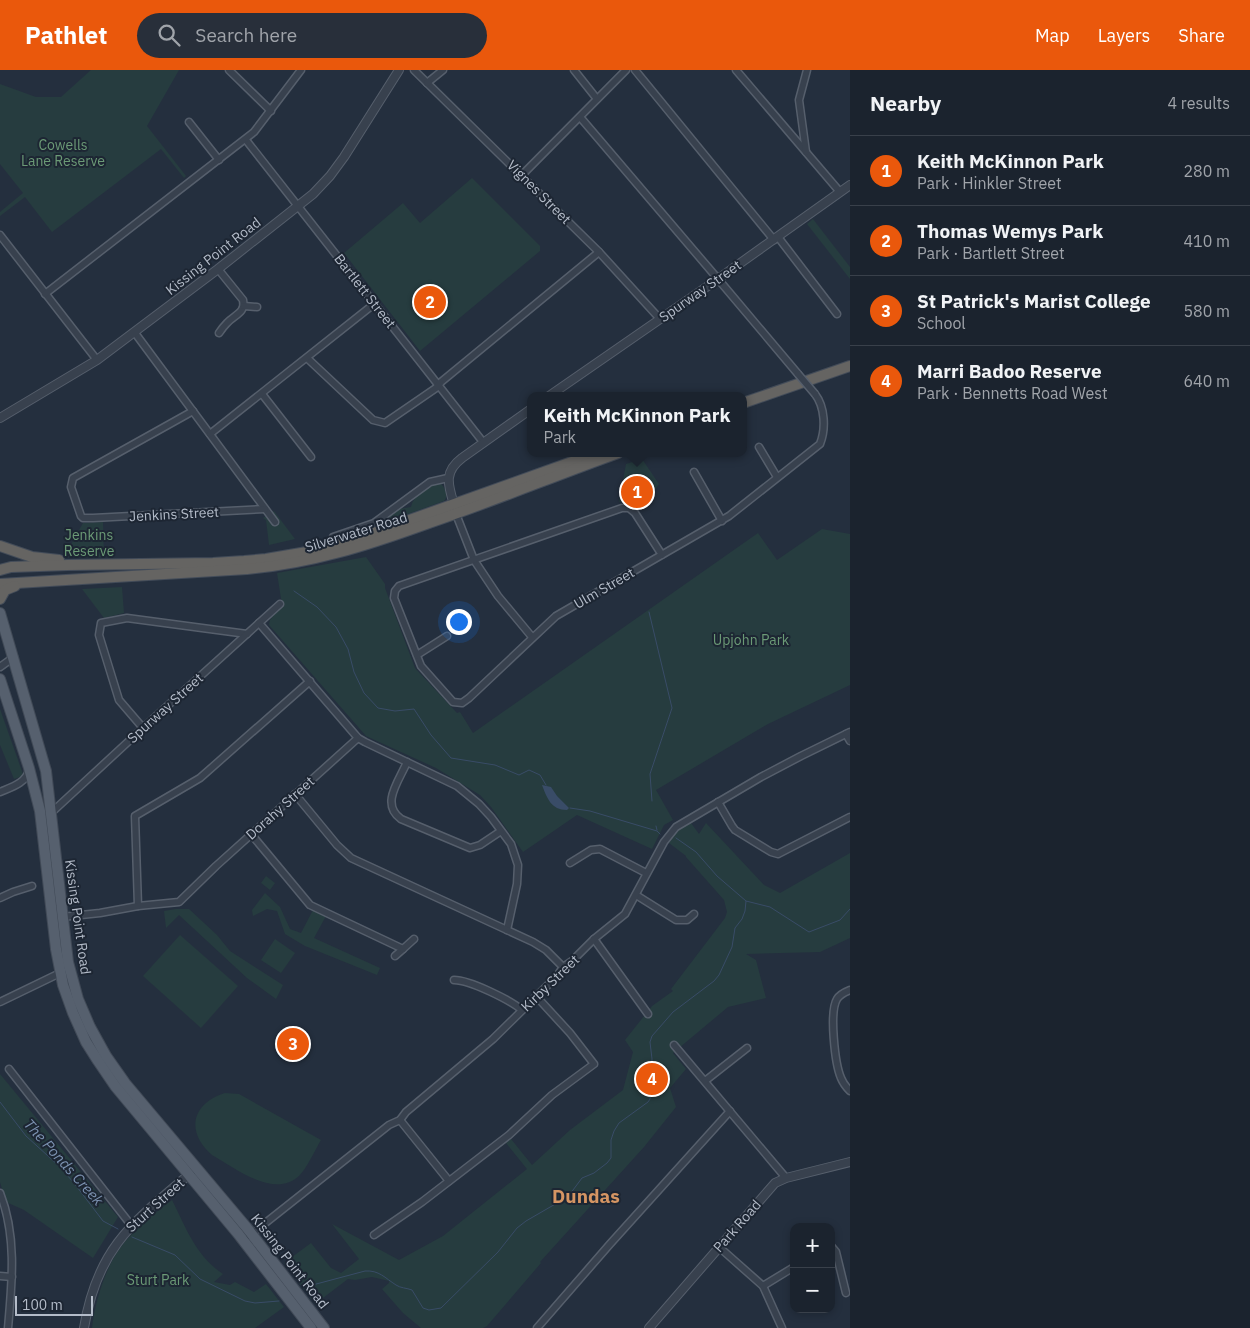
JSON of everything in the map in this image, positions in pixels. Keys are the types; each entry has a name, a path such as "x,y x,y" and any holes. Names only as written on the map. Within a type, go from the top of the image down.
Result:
{"highway":[{"path":"747,402 850,366"},
{"path":"747,409 850,373"},
{"name":"Silverwater Road","path":"0,584 284,565 349,551 587,457"},
{"name":"Silverwater Road","path":"0,570 11,567 104,564 213,564 266,559 313,551 455,509 606,457"},
{"name":"Silverwater Road","path":"0,546 32,557 56,560 81,560 104,564"},
{"path":"0,599 6,590 23,583"}],"main road":[{"name":"Kissing Point Road","path":"0,613 14,657 49,787 67,955 72,980 84,1013 99,1044 125,1082 193,1171 324,1328"},
{"name":"Kissing Point Road","path":"0,679 29,768 40,811 60,973 73,1013 98,1061 115,1086 193,1171"},
{"name":"Kissing Point Road","path":"248,1238 311,1328"}],"street":[{"path":"229,70 271,111"},
{"path":"45,294 246,140 271,111 301,70"},
{"name":"Kissing Point Road","path":"0,418 97,360 135,333 298,206 338,167 399,70"},
{"name":"Vignes Street","path":"414,70 599,252 660,319"},
{"path":"427,83 443,70"},
{"path":"574,70 597,99"},
{"path":"522,175 626,70"},
{"path":"635,70 837,314"},
{"path":"736,70 840,192"},
{"path":"806,153 799,100 807,70"},
{"path":"580,117 718,279"},
{"path":"189,122 219,160"},
{"name":"Bartlett Street","path":"246,140 483,442"},
{"name":"Spurway Street","path":"555,392 850,185"},
{"path":"0,235 97,360"},
{"path":"308,358 373,420 385,423 438,385 599,252"},
{"path":"218,269 243,300 244,306 242,311 227,322 219,334"},
{"name":"Ulm Street","path":"474,560 398,586 394,592 394,598 421,666 453,702 462,703 469,698 556,616 722,521 820,444 824,434 821,402 718,279"},
{"path":"210,434 374,304"},
{"path":"244,306 258,307"},
{"path":"135,333 274,522"},
{"path":"262,394 311,457"},
{"name":"Jenkins Street","path":"193,411 73,478 71,487 81,516 83,518 93,518 265,509"},
{"path":"527,411 455,463 448,478 455,509 474,560 498,596 532,637"},
{"path":"759,447 777,477"},
{"path":"694,472 722,521"},
{"path":"333,537 374,523 430,482 448,478"},
{"path":"474,560 622,508 629,508 635,512 662,555"},
{"name":"Spurway Street","path":"52,813 280,604"},
{"path":"143,728 119,700 98,635 101,623 127,618 247,634"},
{"path":"259,623 358,738 457,786 479,804 501,831 514,851 518,865 517,884 507,930"},
{"path":"417,655 448,636"},
{"path":"0,667 14,657"},
{"path":"138,906 135,816 200,778 310,681"},
{"path":"848,733 850,741"},
{"name":"Kirby Street","path":"248,1238 389,1125 400,1120 406,1112 494,1039 557,976 563,967 625,914 646,873 672,831 718,802 801,756 848,733"},
{"name":"Dorahy Street","path":"62,917 179,902 358,738"},
{"path":"407,762 390,802 393,811 401,819 470,848 480,845 501,831"},
{"path":"0,792 28,776 29,768"},
{"path":"295,794 337,845 351,858 539,945 563,967"},
{"path":"718,802 736,830 771,852 778,854 850,817"},
{"path":"251,834 310,905 403,949"},
{"path":"570,863 591,850 600,849 646,873"},
{"path":"0,898 32,886"},
{"path":"636,895 676,920 687,920 694,914"},
{"path":"395,956 414,939"},
{"path":"594,940 648,1014"},
{"path":"0,1002 60,973"},
{"path":"454,980 469,983 512,1003 522,1010"},
{"path":"850,990 840,995 836,1001 834,1022 837,1064 841,1078 850,1091"},
{"path":"374,1235 422,1202 509,1135 552,1095 594,1064 570,1033 536,996"},
{"path":"674,1045 786,1178"},
{"path":"705,1081 747,1048"},
{"path":"9,1069 131,1225"},
{"path":"537,1328 730,1111"},
{"path":"400,1120 449,1181"},
{"name":"Park Road","path":"650,1328 778,1181 850,1162"},
{"name":"Sturt Street","path":"84,1328 89,1299 96,1280 114,1247 131,1225 193,1171"},
{"path":"1,1196 12,1244 12,1277 8,1328"},
{"path":"719,1247 763,1286 782,1328"},
{"path":"835,1251 846,1293"},
{"path":"763,1286 792,1268"},
{"path":"0,1276 12,1277"}],"green space":[{"name":"Cowells Lane Reserve","path":"91,70 179,70 147,126 186,176 184,178 161,149 52,232 25,197 0,216 0,212 23,193 0,164 0,84 36,97 61,97"},
{"path":"472,178 540,246 540,251 420,351 344,253 403,203 420,223"},
{"path":"813,219 850,267 850,279 807,224"},
{"path":"642,459 659,484 641,510 628,501 619,502 626,464"},
{"path":"440,483 446,492 444,501 386,522 385,520 399,509 411,507 415,498 422,491"},
{"path":"274,511 295,539 269,545 266,520 263,518"},
{"name":"Jenkins Reserve","path":"103,522 104,557 64,557 83,523"},
{"name":"Upjohn Park","path":"822,529 850,534 850,685 768,724 656,790 673,820 664,825 652,849 577,815 523,852 491,807 480,795 436,768 366,736 269,625 270,620 282,605 277,573 366,557 385,584 415,668 457,713 460,712 473,733 758,533 777,560"},
{"path":"122,587 124,613 104,618 82,589"},
{"path":"0,709 23,774 23,776 14,779 0,745"},
{"path":"691,823 699,834 706,823 764,885 780,893 850,853 850,938 820,952 746,954 756,960 766,998 728,1007 673,1053 686,1069 670,1088 676,1107 644,1147 540,1262 487,1326 483,1328 421,1328 403,1313 382,1289 389,1281 372,1277 355,1280 348,1279 315,1304 284,1263 311,1243 331,1268 341,1273 359,1259 332,1224 399,1260 443,1236 527,1169 506,1143 511,1139 532,1165 570,1130 623,1090 633,1052 625,1040 652,1006 673,991 671,989 725,918 727,912 724,900 686,856 669,843 674,833"},
{"path":"266,876 275,883 270,890 261,883"},
{"path":"265,893 280,907 290,929 301,933 313,910 326,916 314,938 380,968 377,975 305,946 285,934 277,911 267,909 253,916 252,910"},
{"path":"189,909 217,935 230,951 283,985 276,999 247,978 179,915 166,928 164,911"},
{"path":"180,935 238,986 201,1028 143,976"},
{"path":"275,939 295,953 281,973 261,960"},
{"path":"0,1074 118,1217 93,1258 24,1210 6,1202 0,1182"},
{"path":"225,1093 239,1094 321,1140 299,1176 289,1182 267,1183 232,1167 212,1155 203,1146 196,1128 196,1119 199,1111 205,1104"},
{"name":"Sturt Park","path":"172,1200 187,1231 199,1250 223,1274 214,1282 230,1285 235,1282 254,1292 266,1284 284,1307 255,1328 92,1328 102,1286 120,1248 151,1216"}],"water":[{"path":"542,785 551,787 569,808 567,810 553,806"}],"waterway":[{"path":"294,591 317,607 336,627 348,649 354,672 364,693 378,708 395,711 414,709 431,735 451,758 495,765 519,775 529,770 540,775 546,785"},
{"path":"649,612 672,708 650,774 652,801"},
{"path":"570,808 590,811 657,831 660,834"},
{"path":"656,826 657,830"},
{"path":"676,838 696,852 717,876 746,901"},
{"name":"The Ponds Creek","path":"305,1287 370,1271 382,1275 398,1286 412,1290 423,1308 429,1310 441,1308 498,1252 517,1228 564,1199 582,1178 594,1173 611,1158 611,1140 619,1123 650,1099 652,1059 650,1042 652,1036 673,1012 714,981 719,975 732,947 735,928 742,919 746,901 770,907 809,932 840,920 850,909"},
{"name":"The Ponds Creek","path":"0,1102 26,1136 59,1166 74,1183 103,1221 118,1229"},
{"name":"The Ponds Creek","path":"132,1237 175,1255 200,1279 245,1301 255,1303 279,1301"}],"place":[{"name":"Thomas Wemys Park","path":"430,302"},
{"name":"Keith McKinnon Park","path":"637,492"},
{"name":"St Patrick's Marist College","path":"293,1044"},
{"name":"Marri Badoo Reserve","path":"652,1079"}],"district":[{"name":"Dundas","path":"586,1196"}]}
